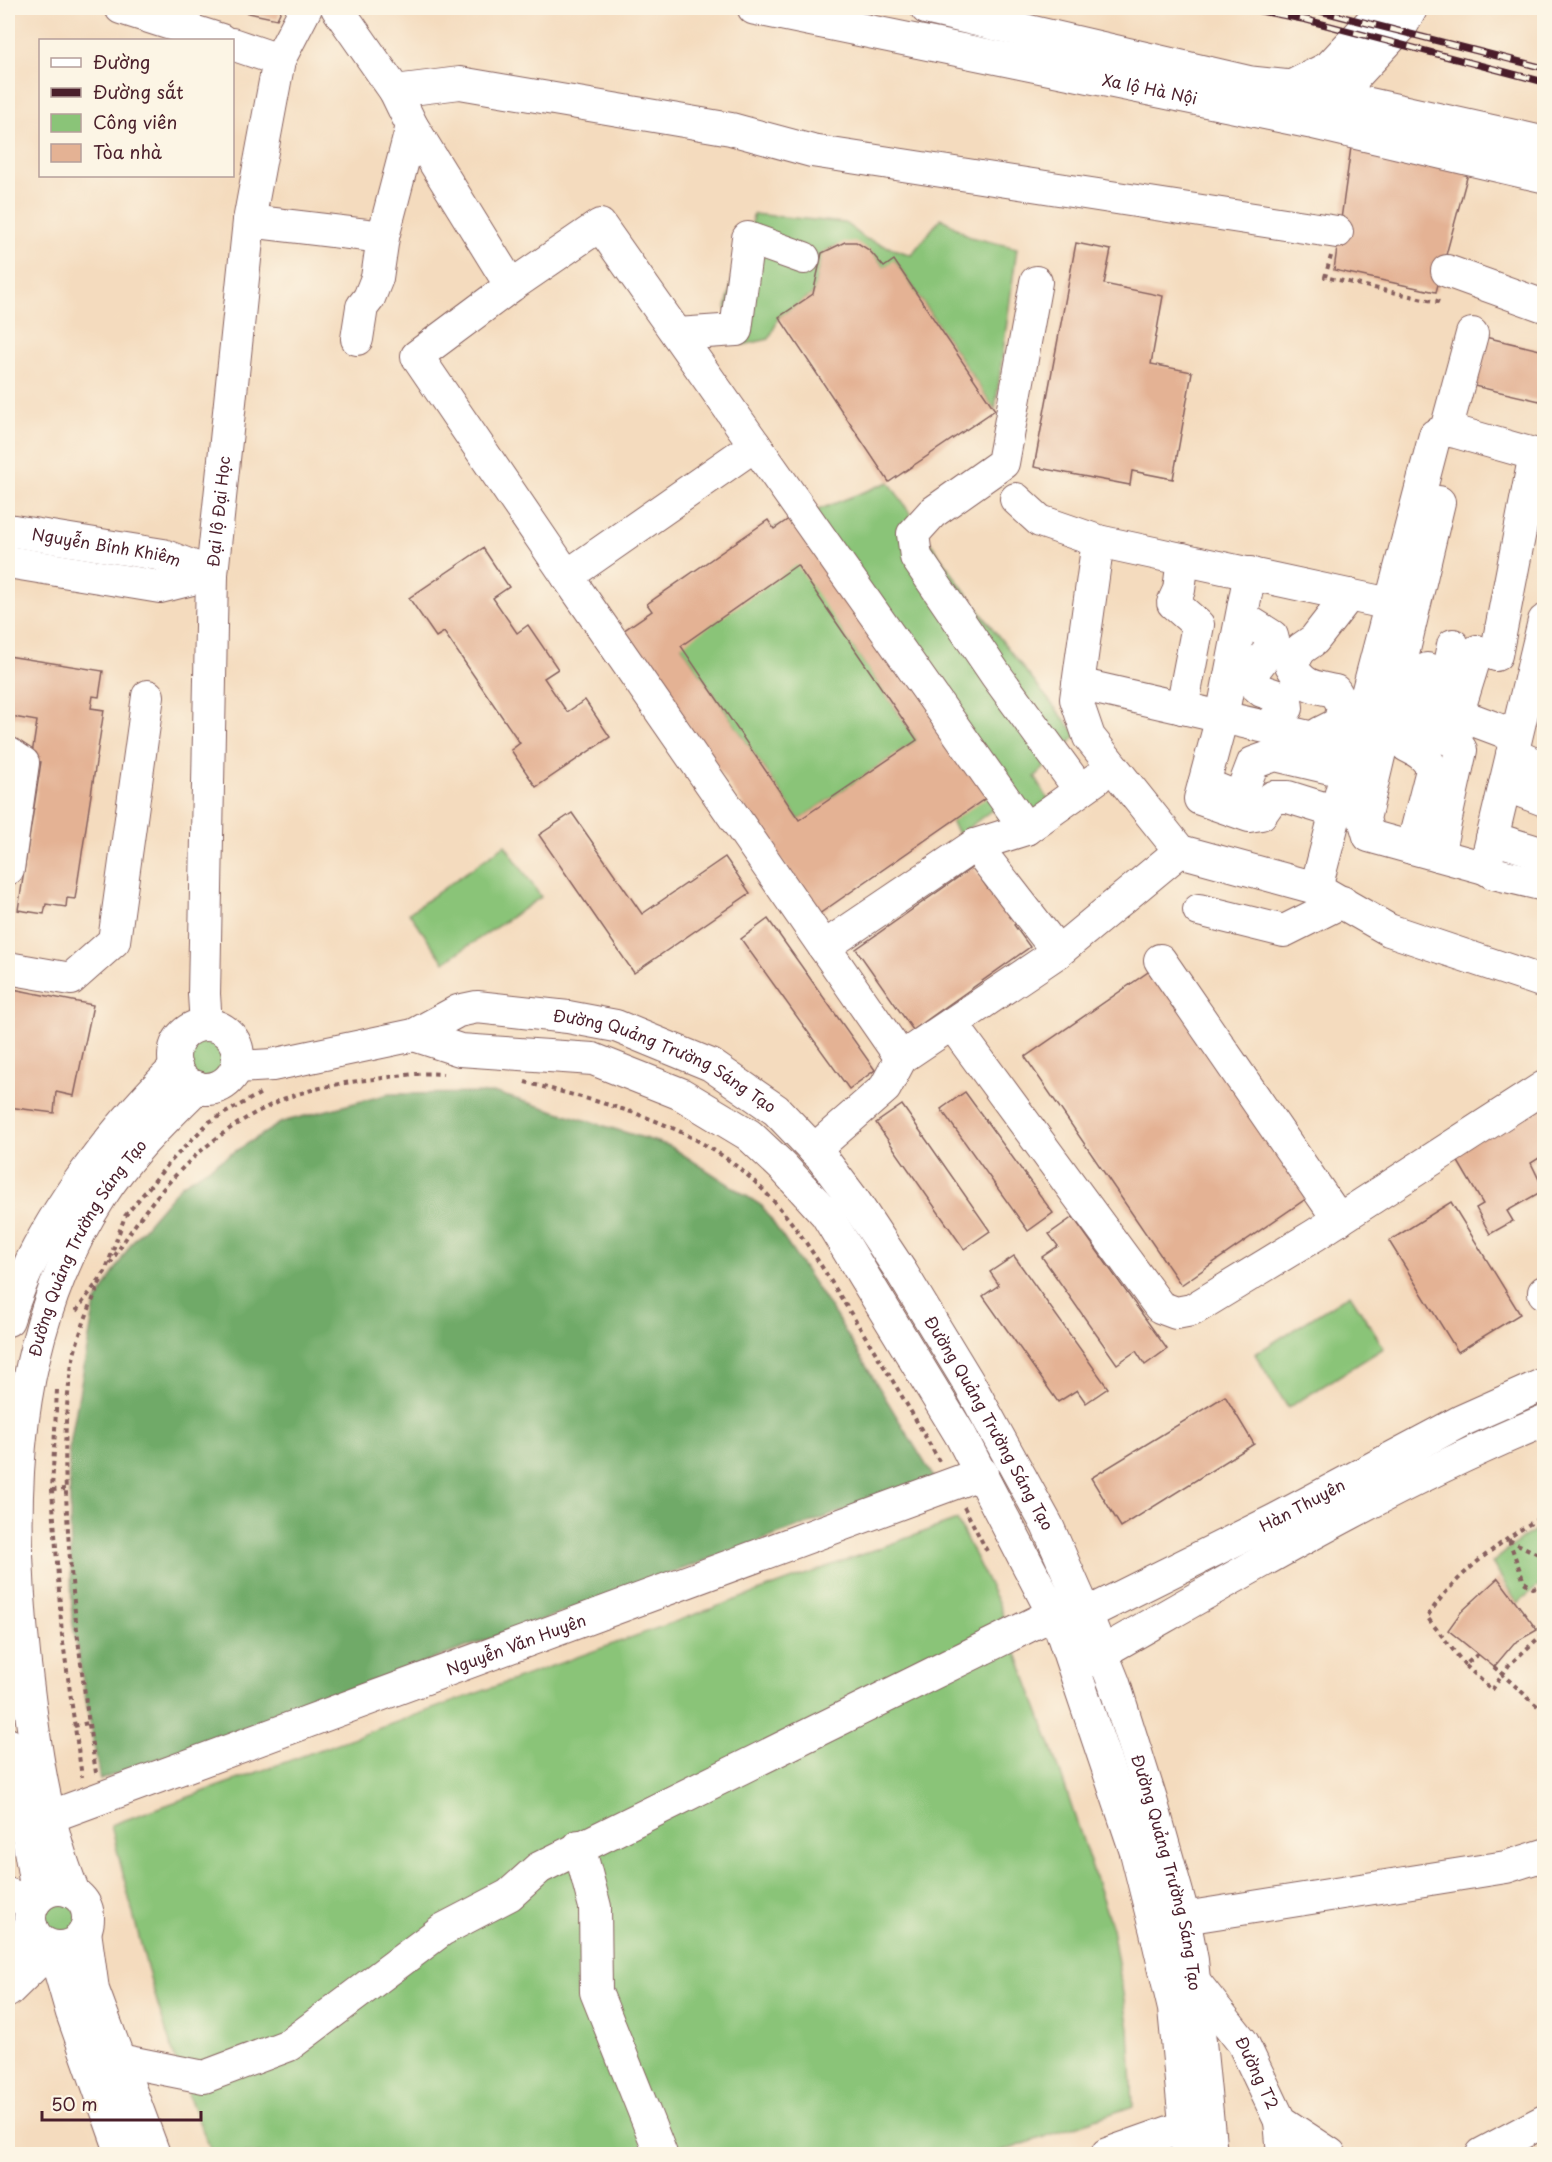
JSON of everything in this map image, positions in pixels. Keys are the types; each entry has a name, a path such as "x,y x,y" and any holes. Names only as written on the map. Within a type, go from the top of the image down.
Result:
{"highway":[{"name":"Xa lộ Hà Nội","path":"754,8 1311,122 1545,176"},
{"name":"Xa lộ Hà Nội","path":"927,8 1251,83 1291,87 1545,143"},
{"path":"1311,122 1336,97 1397,14"},
{"path":"1291,87 1329,69 1374,20 1397,14"}],"street":[{"path":"121,8 218,39"},
{"name":"Đại lộ Đại Học","path":"206,1025 204,994 212,574 249,221 279,60 306,8"},
{"path":"337,8 395,91 412,126 511,286"},
{"path":"234,45 279,60"},
{"path":"395,91 460,83 731,129 812,151 1337,232"},
{"path":"357,339 361,310 377,278 383,237 412,126"},
{"path":"249,221 383,237"},
{"path":"901,1058 417,356 511,286 600,225 1026,829"},
{"path":"677,334 736,330 748,238 804,258"},
{"path":"1447,271 1545,306"},
{"path":"1036,282 1003,463 932,513 913,534 916,557 996,675 1080,790"},
{"path":"1472,334 1451,431 1454,645 1460,715 1514,745 1545,768"},
{"path":"1199,910 1284,931 1329,895 1336,812 1390,604 1435,435 1451,431 1540,456 1407,746 1429,762 1432,770 1425,851"},
{"path":"567,576 754,445"},
{"path":"1016,499 1040,521 1098,541 1390,604"},
{"name":"Nguyễn Bỉnh Khiêm","path":"8,530 163,555 212,574"},
{"path":"1098,541 1076,699 1089,737 1180,851 1329,895 1389,930 1545,982"},
{"path":"1182,708 1198,625 1173,603 1179,590 1183,559"},
{"name":"Nguyễn Bỉnh Khiêm","path":"8,562 160,587 212,574"},
{"path":"1250,573 1222,717 1200,799 1250,816 1262,814 1273,797 1287,797 1336,812"},
{"path":"1312,738 1340,723 1343,705 1335,691 1313,687 1298,680 1291,665 1301,649 1314,640 1349,595"},
{"path":"1242,617 1272,636 1274,644 1255,669 1252,682 1262,691 1286,699 1287,708 1267,727"},
{"path":"1485,868 1514,745 1539,666 1545,621"},
{"path":"1454,645 1539,666"},
{"path":"1454,645 1364,819 1369,836 1485,868 1493,873 1545,885"},
{"path":"1078,684 1312,738 1350,760"},
{"path":"8,968 70,979 114,941 148,696"},
{"path":"8,753 22,763 8,869"},
{"path":"1204,784 1234,796 1243,789 1254,763 1275,755 1350,760"},
{"path":"824,947 975,845 1026,829 1113,766"},
{"path":"1505,785 1545,800"},
{"path":"1492,838 1545,854"},
{"path":"975,845 1058,952"},
{"path":"814,1150 885,1088 901,1058 1058,952 1180,851"},
{"path":"1160,960 1339,1220"},
{"name":"Đường Quảng Trường Sáng Tạo","path":"237,1067 272,1065 414,1035 458,1011 477,1007 568,1017 616,1026 711,1065 776,1110 814,1150 855,1202 970,1385 1047,1525 1067,1619"},
{"path":"952,1024 1160,1307 1176,1313 1192,1310 1339,1220 1545,1087"},
{"path":"206,1025 220,1029 232,1038 236,1047 237,1067 227,1081 217,1087 186,1077 176,1047 180,1038 187,1031 206,1025"},
{"name":"Đường Quảng Trường Sáng Tạo","path":"414,1035 460,1050 593,1059 681,1094 749,1135 783,1167 826,1214 982,1473 1067,1619 1088,1660 1136,1852 1182,1983 1211,2154"},
{"name":"Đường Quảng Trường Sáng Tạo","path":"8,1320 33,1261 54,1221 109,1144 186,1077"},
{"name":"Đường Quảng Trường Sáng Tạo","path":"85,1931 86,1910 74,1893 61,1861 33,1733 19,1587 16,1467 23,1405 37,1341 67,1259 101,1196 186,1077"},
{"name":"Hàn Thuyên","path":"119,2060 204,2077 289,2045 442,1930 508,1895 538,1868 579,1846 1067,1619 1451,1427 1545,1384"},
{"name":"Hàn Thuyên","path":"1088,1660 1258,1564 1424,1476 1545,1421"},
{"name":"Nguyễn Văn Huyên","path":"50,1817 982,1473"},
{"name":"Đường Quảng Trường Sáng Tạo","path":"1088,1660 1114,1683 1151,1800 1184,1918 1182,1983 1187,2140"},
{"path":"8,1744 28,1838 33,1914 72,2013 122,2154"},
{"path":"579,1846 595,1907 596,1992 661,2154"},
{"path":"1184,1918 1506,1867 1545,1855"},
{"path":"8,1949 33,1914 58,1889 74,1893"},
{"path":"33,1914 72,1944 85,1931"},
{"path":"8,1991 33,1914"},
{"path":"85,1931 93,1990 154,2154"},
{"name":"Đường T2","path":"1182,1983 1244,2043 1280,2121 1330,2154"},
{"path":"1280,2121 1283,2154"},
{"path":"1482,2154 1545,2121"},
{"path":"1107,2154 1187,2140"}],"path":[{"path":"1337,232 1325,277 1437,302 1447,271"},
{"path":"73,1315 105,1272 133,1225 164,1186 197,1153 232,1126 284,1098 353,1081 424,1073 445,1074"},
{"path":"520,1081 650,1117 706,1145 768,1192 804,1238 902,1393 988,1553"},
{"path":"97,1780 77,1646 65,1489 66,1417 73,1363 85,1318 105,1272 125,1216 170,1162 209,1122 268,1089"},
{"path":"57,1382 53,1425 52,1490 62,1635 82,1777 75,1785"},
{"path":"52,1490 65,1489"},
{"path":"1545,1515 1486,1553 1444,1592 1427,1617 1465,1665 1492,1690 1509,1665 1545,1633"},
{"path":"1545,1557 1509,1540 1524,1582 1533,1588 1545,1586"},
{"path":"1465,1665 1478,1654"},
{"path":"1494,1668 1545,1712"},
{"path":"74,1726 88,1723"}],"green space":[{"path":"753,214 845,223 866,239 911,255 941,218 970,237 1017,248 995,410 895,261 884,267 871,252 856,245 840,245 822,253 813,294 779,317 769,339 743,345 726,308 741,241 752,223"},
{"path":"889,482 980,611 1077,735 1035,777 1059,818 1019,848 993,809 959,835 936,796 969,780 836,621 917,740 799,820 681,646 762,532"},
{"path":"505,845 541,897 444,962 409,913"},
{"path":"207,1033 216,1034 223,1040 229,1047 229,1065 223,1072 216,1078 207,1079 198,1078 191,1072 185,1065 184,1056 185,1047 191,1040 198,1034"},
{"path":"496,1093 670,1146 762,1206 837,1318 934,1478 100,1780 72,1619 69,1450 95,1304 132,1242 181,1185 282,1122 389,1094"},
{"path":"1350,1294 1384,1348 1288,1408 1255,1354"},
{"path":"957,1520 999,1605 1052,1748 1112,1928 1129,2029 1133,2106 995,2154 213,2154 181,2074 154,1992 111,1825"},
{"path":"1544,1525 1544,1582 1517,1603 1492,1563 1524,1537"},
{"path":"55,1894 68,1897 76,1903 81,1912 82,1921 78,1930 71,1936 60,1939 45,1937 37,1908 48,1897"}],"building":[{"path":"225,8 282,8 277,19"},
{"path":"1351,147 1469,170 1436,292 1334,270"},
{"path":"845,242 856,242 869,250 884,267 894,260 995,410 889,482 779,317 813,294 822,253"},
{"path":"1076,243 1111,250 1104,284 1163,296 1151,364 1192,372 1173,479 1132,471 1130,485 1034,467"},
{"path":"1485,337 1544,351 1544,402 1474,386"},
{"path":"799,512 993,793 819,914 623,631 652,611 647,604 768,520 774,529","holes":["797,565 917,740 799,820 681,646"]},
{"path":"483,548 509,587 493,598 517,633 528,625 558,669 544,678 567,712 585,700 610,737 536,787 511,750 520,743 444,632 436,637 409,598"},
{"path":"8,656 103,671 99,697 93,696 91,708 104,710 75,899 67,898 66,907 46,904 44,914 18,910 41,762 31,761 37,721 8,716"},
{"path":"572,813 642,914 725,857 750,893 634,973 539,835"},
{"path":"973,867 988,889 998,882 1024,918 1014,925 1030,947 913,1030 856,949"},
{"path":"768,919 875,1070 849,1089 741,939"},
{"path":"1154,968 1310,1196 1181,1285 1025,1057"},
{"path":"8,988 93,1005 74,1096 56,1092 54,1113 8,1107"},
{"path":"965,1092 1053,1213 1028,1231 941,1109"},
{"path":"1544,1101 1544,1155 1531,1163 1544,1190 1507,1211 1513,1221 1490,1234 1476,1208 1483,1204 1453,1153"},
{"path":"902,1105 990,1231 964,1249 876,1123"},
{"path":"1451,1202 1520,1314 1458,1352 1389,1241"},
{"path":"1073,1217 1167,1349 1145,1365 1136,1351 1117,1364 1042,1257 1058,1246 1049,1234"},
{"path":"1014,1256 1108,1388 1086,1403 1077,1390 1058,1402 983,1296 999,1285 990,1272"},
{"path":"1225,1396 1254,1444 1121,1527 1091,1478"},
{"path":"1498,1578 1537,1630 1514,1643 1494,1667 1448,1630 1461,1612"}],"railway":[{"path":"1245,8 1307,20 1544,82"},
{"path":"1308,8 1544,68"}]}
